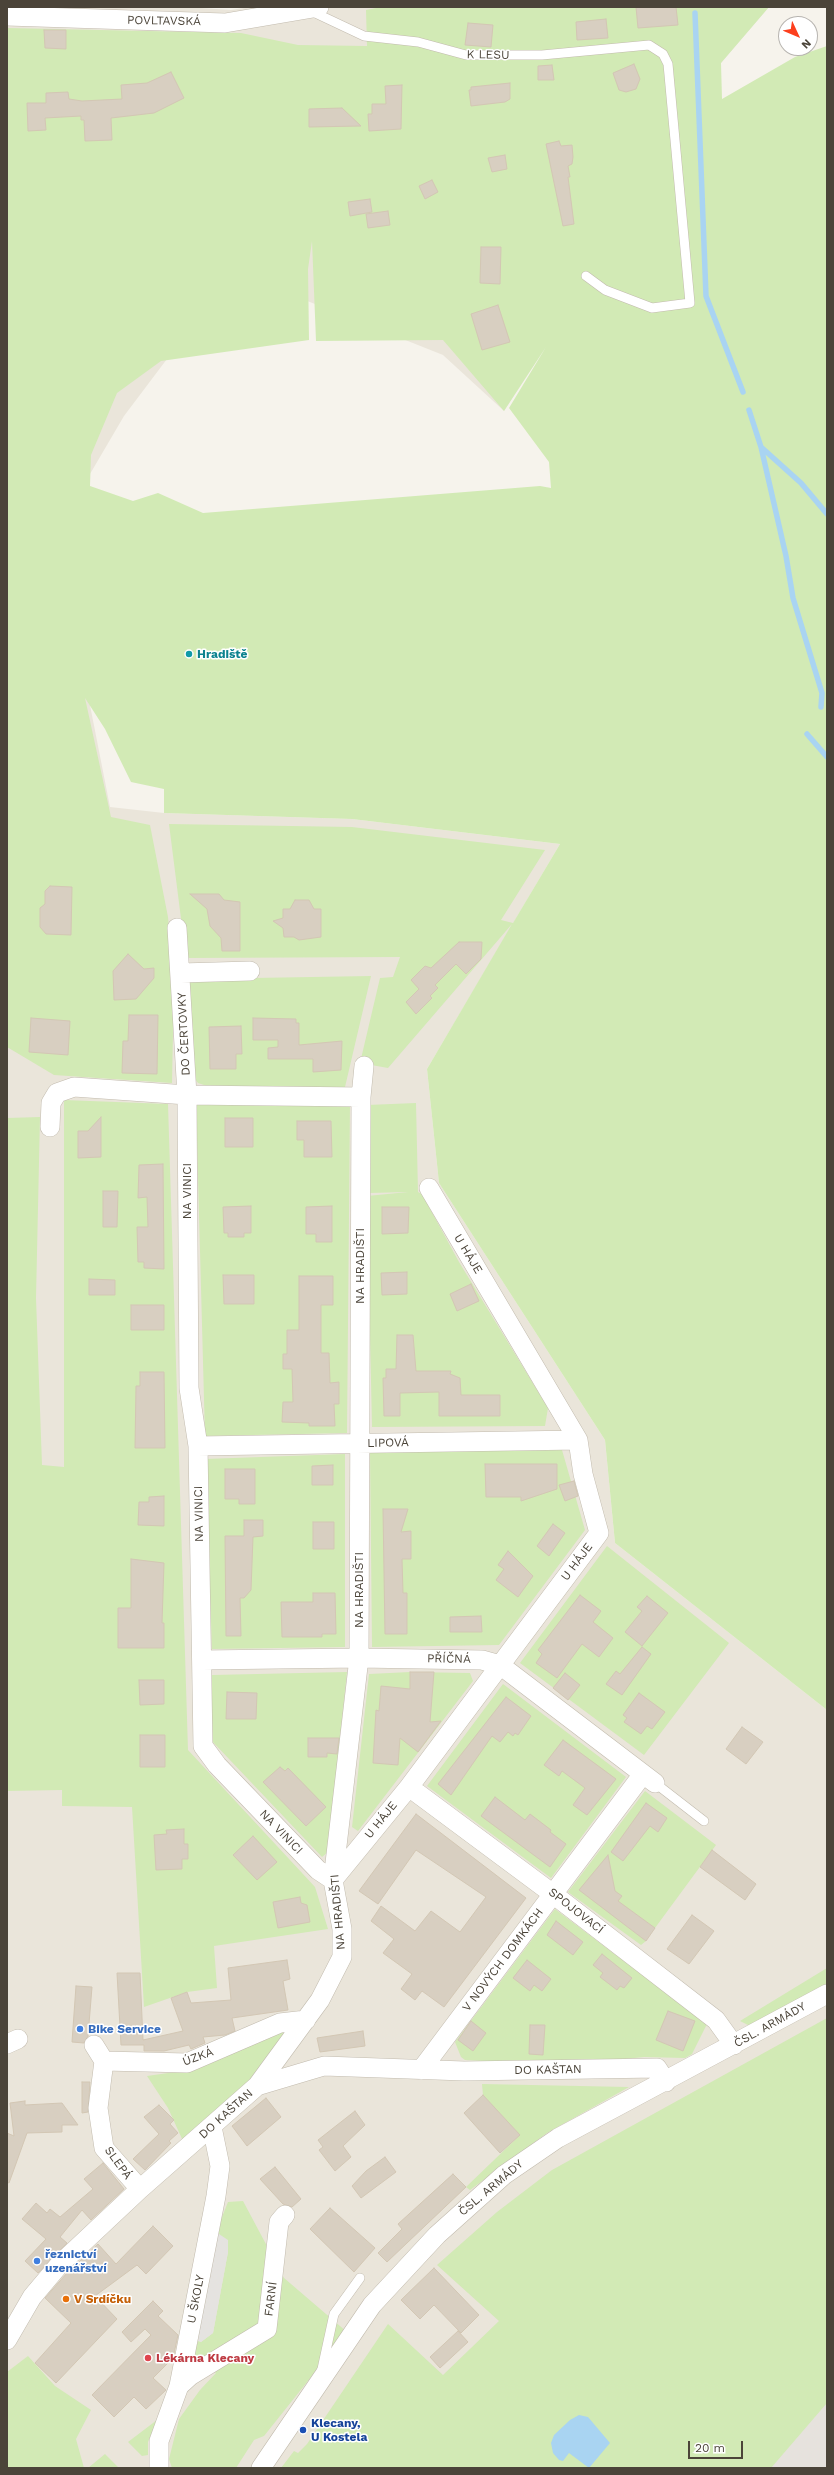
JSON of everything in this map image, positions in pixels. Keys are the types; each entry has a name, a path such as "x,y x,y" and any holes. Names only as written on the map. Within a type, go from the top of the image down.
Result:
{"street":[{"name":"POVLTAVSKÁ","path":"7,16 225,23 313,8"},
{"name":"DO ČERTOVKY","path":"177,928 181,973 187,1095"},
{"path":"181,973 250,971"},
{"name":"NA HRADIŠTI","path":"258,2086 306,2020 333,1978 342,1957 342,1929 333,1880 359,1658 361,1097 364,1066"},
{"path":"50,1127 51,1103 57,1093 74,1087 187,1095 361,1097"},
{"name":"NA VINICI","path":"187,1095 189,1388 198,1446 203,1746 217,1765 318,1870 333,1880"},
{"name":"U HÁJE","path":"333,1880 409,1787 599,1533 583,1474 578,1440 429,1188"},
{"name":"LIPOVÁ","path":"198,1446 578,1440"},
{"name":"PŘÍČNÁ","path":"202,1660 359,1658 482,1660 500,1665 649,1779"},
{"name":"V NOVÝCH DOMKÁCH","path":"421,2070 553,1894 649,1779"},
{"name":"SPOJOVACÍ","path":"409,1787 553,1894 716,2020 734,2046"},
{"name":"ČSL. ARMÁDY","path":"261,2468 276,2449 319,2380 372,2305 436,2235 504,2175 558,2138 734,2046 827,1994"},
{"name":"ÚZKÁ","path":"104,2061 187,2063 280,2023 306,2020"},
{"path":"94,2045 104,2061"},
{"name":"SLEPÁ","path":"104,2061 98,2108 104,2148 140,2190"},
{"name":"DO KAŠTAN","path":"7,2340 32,2298 59,2265 140,2190 258,2086 324,2066 421,2070 537,2071 656,2068 666,2082"},
{"name":"U ŠKOLY","path":"159,2468 158,2441 179,2386 220,2166 212,2127"},
{"name":"FARNÍ","path":"179,2386 190,2376 267,2329 279,2222 285,2215"}],"lane":[{"name":"K LESU","path":"313,8 364,36 418,42 466,56 542,55 649,45 663,54 668,64 690,302 652,308 604,290 586,276"},
{"path":"649,1779 704,1821"},
{"path":"319,2380 334,2314 360,2278"}],"shaded area":[{"path":"7,7 186,7 231,10 250,7 769,7 721,63 504,411 443,355 217,265 170,355 124,416 56,532 110,807 164,813 352,819 560,844 427,1069 439,1183 605,1440 615,1543 827,1710 827,2468 7,2468"},
{"path":"216,2232 228,2240 228,2252 213,2333 201,2342 194,2339"},
{"path":"827,2403 827,2468 771,2468"}],"green space":[{"path":"381,7 769,7 721,63 722,99 795,57 818,56 818,49 827,46 827,1710 615,1543 605,1440 439,1183 427,1069 512,924 388,1068 360,1063 380,978 393,977 400,957 186,958 169,824 352,827 545,850 501,920 513,923 560,844 352,819 164,813 164,789 131,782 105,729 85,698 111,817 150,825 168,917 174,981 172,1083 54,1075 7,1047 7,28 241,33 298,45 367,46 366,10","holes":["312,241 316,341 443,340 504,411 546,347 509,408 549,462 551,488 540,486 203,513 158,493 133,501 90,486 91,455 117,393 161,361 309,340 308,269"]},
{"path":"371,976 345,1087 213,1088 198,1083 192,1075 188,984 193,979"},
{"path":"64,1100 168,1104 188,1750 315,1887 328,1929 214,1946 217,1988 187,1992 144,2007 132,1807 62,1806 62,1790 7,1791 7,1118 40,1117 36,1298 42,1465 64,1467"},
{"path":"196,1103 350,1104 347,1433 205,1436"},
{"path":"416,1103 418,1192 422,1194 459,1262 548,1408 545,1426 372,1427 367,1196 408,1192 369,1193 367,1105"},
{"path":"562,1450 585,1530 499,1645 372,1647 370,1452"},
{"path":"345,1454 345,1647 212,1649 205,1459"},
{"path":"607,1546 729,1643 644,1755 520,1663"},
{"path":"347,1672 328,1852 322,1857 211,1740 212,1675"},
{"path":"410,1672 470,1673 473,1681 358,1831 352,1827 369,1674"},
{"path":"503,1684 626,1777 551,1878 427,1786"},
{"path":"645,1791 716,1845 655,1928 629,1909 620,1921 646,1941 641,1945 568,1892"},
{"path":"555,1909 707,2024 692,2054 685,2058 644,2057 585,2063 540,2064 465,2060 461,2057 455,2042"},
{"path":"827,1968 827,1985 750,2026 740,2021"},
{"path":"827,2018 827,2403 771,2468 281,2468 294,2451 298,2453 307,2444 388,2324 443,2375 499,2321 437,2265 497,2212 552,2170"},
{"path":"279,2031 284,2033 283,2040 252,2081 183,2141 168,2108 147,2076 175,2072 205,2064"},
{"path":"482,2084 629,2087 547,2133 470,2190 466,2187 520,2135 483,2095"},
{"path":"243,2201 284,2278 347,2332 264,2436 254,2440 236,2468 172,2468 169,2459 179,2419 200,2390 216,2373 193,2358 198,2341 201,2342 213,2333 228,2252 216,2232 228,2202"},
{"path":"28,2356 55,2386 91,2410 76,2439 84,2468 7,2468 7,2372"},
{"path":"157,2420 148,2442 148,2455 142,2456 128,2442"},
{"path":"105,2454 119,2468 88,2468"}],"water":[{"path":"579,2415 588,2417 610,2443 589,2468 569,2453 563,2461 559,2460 553,2453 551,2443 554,2435 570,2420"}],"building":[{"path":"636,7 676,7 678,25 638,28"},
{"path":"606,19 608,38 577,40 576,22"},
{"path":"468,23 493,25 491,47 465,45"},
{"path":"44,30 66,30 66,49 45,48"},
{"path":"634,64 640,79 636,89 626,92 619,90 613,73"},
{"path":"552,65 554,80 538,80 538,66"},
{"path":"171,72 184,98 154,113 111,118 112,140 85,141 84,120 81,120 81,116 45,118 46,130 28,131 27,103 46,103 46,93 68,92 69,99 82,101 122,99 121,85 147,83"},
{"path":"510,83 510,99 505,102 471,106 469,90 471,90 471,87"},
{"path":"402,85 401,129 369,131 368,114 372,114 372,104 386,104 385,86"},
{"path":"342,108 361,126 309,127 309,109"},
{"path":"559,141 561,146 572,145 573,157 572,164 568,166 570,177 568,177 574,224 563,226 546,144"},
{"path":"505,155 507,169 492,172 488,158"},
{"path":"432,180 438,192 425,199 419,186"},
{"path":"370,199 372,212 350,216 348,202"},
{"path":"388,211 390,225 368,228 366,214"},
{"path":"481,247 501,247 500,284 480,283"},
{"path":"498,305 510,342 482,350 471,314"},
{"path":"50,886 72,887 71,935 46,934 40,927 40,908 45,904 45,891"},
{"path":"190,894 219,894 224,900 240,902 240,951 222,951 221,938 210,926 207,909"},
{"path":"295,900 309,900 314,909 321,909 321,937 299,940 294,937 284,937 283,928 273,921 283,918 283,909 290,909"},
{"path":"459,942 482,942 481,959 466,974 456,964 435,985 438,988 430,996 432,998 416,1014 406,1002 419,989 411,980 425,966 431,968"},
{"path":"128,954 144,969 154,968 154,978 136,999 114,1000 113,971"},
{"path":"129,1015 158,1015 157,1074 122,1073 123,1041 128,1041"},
{"path":"31,1018 70,1021 68,1055 29,1052"},
{"path":"253,1018 296,1019 296,1023 299,1023 299,1045 342,1041 341,1070 313,1072 313,1059 268,1059 268,1048 278,1047 278,1040 253,1040"},
{"path":"241,1026 242,1054 236,1054 236,1069 210,1069 209,1027"},
{"path":"101,1117 101,1157 78,1158 78,1131 88,1131"},
{"path":"225,1118 253,1118 253,1147 225,1147"},
{"path":"297,1121 331,1121 332,1157 304,1157 304,1140 297,1140"},
{"path":"163,1164 164,1269 144,1268 144,1262 138,1262 137,1227 148,1227 147,1197 138,1198 139,1165"},
{"path":"103,1191 118,1191 117,1227 103,1227"},
{"path":"251,1206 251,1233 244,1233 244,1237 228,1237 228,1233 224,1233 223,1207"},
{"path":"332,1206 332,1242 316,1242 316,1234 306,1234 306,1207"},
{"path":"382,1207 409,1207 408,1233 382,1234"},
{"path":"407,1272 407,1294 382,1295 381,1273"},
{"path":"223,1275 254,1275 254,1304 224,1304"},
{"path":"299,1276 333,1276 333,1305 321,1305 321,1353 329,1353 330,1383 339,1382 339,1404 334,1404 335,1426 309,1426 309,1423 282,1422 283,1402 293,1402 292,1369 283,1369 283,1354 287,1354 287,1330 299,1330"},
{"path":"89,1279 115,1280 115,1295 89,1295"},
{"path":"471,1284 479,1301 457,1311 450,1294"},
{"path":"131,1305 164,1305 164,1330 131,1330"},
{"path":"397,1335 413,1335 416,1371 451,1371 450,1374 460,1378 461,1395 500,1395 500,1416 439,1416 439,1392 400,1393 400,1416 384,1416 383,1378 386,1378 386,1369 396,1369"},
{"path":"140,1372 164,1372 165,1448 135,1448 136,1386 140,1386"},
{"path":"485,1464 557,1464 557,1489 521,1501 521,1497 486,1497"},
{"path":"333,1465 333,1485 312,1485 312,1466"},
{"path":"225,1469 255,1469 255,1504 239,1504 239,1499 225,1499"},
{"path":"574,1481 578,1496 565,1501 559,1485"},
{"path":"164,1496 164,1526 138,1525 139,1502 149,1502 149,1497"},
{"path":"383,1509 408,1509 401,1532 411,1531 411,1559 402,1559 403,1593 407,1593 407,1634 385,1634"},
{"path":"244,1520 263,1520 263,1536 253,1537 251,1590 244,1598 240,1598 241,1636 226,1636 225,1536 244,1536"},
{"path":"313,1522 334,1522 334,1549 313,1549"},
{"path":"553,1524 565,1533 549,1556 537,1546"},
{"path":"508,1551 533,1576 518,1597 496,1580 504,1569 498,1565"},
{"path":"131,1559 164,1563 162,1623 164,1623 164,1648 118,1648 118,1608 131,1608"},
{"path":"313,1593 335,1593 336,1634 322,1634 322,1637 282,1637 281,1602 313,1602"},
{"path":"580,1595 601,1611 593,1622 613,1638 599,1657 582,1644 557,1678 536,1663 542,1654 538,1650"},
{"path":"647,1596 668,1613 642,1646 625,1632 642,1611 637,1607"},
{"path":"481,1616 482,1632 450,1632 450,1617"},
{"path":"642,1647 651,1654 622,1695 606,1684 616,1671 620,1674"},
{"path":"410,1672 434,1672 430,1722 441,1721 418,1752 400,1738 398,1765 373,1763 376,1710 379,1711 381,1686 410,1689"},
{"path":"565,1673 580,1685 568,1700 553,1688"},
{"path":"139,1680 164,1680 164,1704 140,1705"},
{"path":"227,1692 257,1693 256,1719 226,1719"},
{"path":"639,1693 665,1712 652,1729 647,1726 641,1734 624,1722 627,1718 623,1715"},
{"path":"506,1697 531,1716 518,1735 515,1733 513,1736 508,1732 500,1742 492,1736 451,1795 438,1784"},
{"path":"742,1727 763,1742 746,1764 726,1749"},
{"path":"140,1735 165,1735 165,1767 140,1767"},
{"path":"308,1738 339,1738 337,1754 327,1753 327,1757 308,1757"},
{"path":"563,1740 616,1779 587,1815 573,1805 585,1788 562,1771 559,1776 544,1765"},
{"path":"280,1767 285,1771 288,1768 326,1807 306,1826 263,1782"},
{"path":"495,1797 525,1820 530,1814 566,1844 550,1867 481,1816"},
{"path":"646,1803 667,1818 658,1832 650,1826 623,1861 611,1852"},
{"path":"416,1814 526,1898 444,2007 422,1991 415,2000 401,1989 412,1974 383,1953 394,1939 371,1921 381,1906 415,1931 431,1911 460,1932 486,1897 416,1850 378,1904 359,1891"},
{"path":"184,1829 184,1844 188,1844 188,1859 182,1859 182,1869 156,1870 154,1835 167,1834 166,1830"},
{"path":"253,1836 277,1862 257,1880 233,1855"},
{"path":"712,1850 756,1884 745,1900 700,1867"},
{"path":"608,1855 615,1891 622,1896 618,1901 655,1928 646,1941 579,1890"},
{"path":"300,1897 301,1903 307,1905 310,1922 278,1928 273,1902"},
{"path":"692,1915 714,1931 689,1964 667,1949"},
{"path":"556,1921 583,1942 573,1955 547,1935"},
{"path":"602,1954 632,1978 624,1988 620,1986 617,1990 600,1977 603,1973 593,1965"},
{"path":"287,1960 290,1979 283,1981 288,2010 232,2018 235,2031 225,2035 203,2037 205,2043 191,2049 189,2045 164,2051 144,2051 144,2045 121,2045 117,1973 140,1973 143,2040 183,2031 171,1998 187,1992 191,2003 231,2000 228,1968"},
{"path":"527,1960 551,1979 542,1991 534,1985 530,1991 513,1978"},
{"path":"76,1986 92,1987 88,2036 84,2043 72,2042"},
{"path":"668,2011 695,2021 683,2051 656,2040"},
{"path":"471,2021 486,2033 473,2051 458,2040"},
{"path":"530,2025 545,2025 543,2055 529,2054"},
{"path":"363,2031 365,2046 320,2052 317,2038"},
{"path":"82,2082 90,2082 88,2112 82,2113"},
{"path":"483,2095 520,2135 500,2153 464,2113"},
{"path":"266,2098 281,2117 247,2146 232,2126"},
{"path":"25,2101 25,2105 62,2103 78,2125 62,2125 62,2132 27,2133 9,2183 7,2182 7,2133 14,2136 10,2103"},
{"path":"159,2105 174,2120 170,2124 178,2133 169,2141 171,2143 145,2170 133,2159 159,2134 144,2117"},
{"path":"355,2111 365,2125 343,2146 351,2157 335,2171 319,2150 323,2147 318,2140"},
{"path":"385,2157 396,2172 361,2198 352,2186 366,2171"},
{"path":"103,2163 124,2189 91,2220 82,2210 60,2237 67,2243 38,2273 25,2261 46,2239 22,2219 36,2203 47,2213 50,2209 60,2217 93,2189 84,2179"},
{"path":"275,2167 301,2199 292,2207 283,2204 260,2179"},
{"path":"453,2174 466,2187 387,2262 378,2253 402,2229 398,2224"},
{"path":"330,2208 375,2248 354,2272 310,2229"},
{"path":"153,2226 173,2246 146,2274 137,2265 95,2296 117,2319 56,2383 35,2363 71,2323 45,2298 67,2273 98,2244 116,2264"},
{"path":"434,2268 479,2315 461,2333 434,2305 420,2319 401,2300"},
{"path":"153,2301 163,2311 158,2316 178,2335 173,2358 153,2378 166,2390 146,2409 134,2397 114,2417 92,2395 151,2335 145,2329 131,2342 122,2332"},
{"path":"458,2331 468,2342 440,2368 430,2357"}],"waterway":[{"path":"695,13 706,296 743,392"},
{"path":"749,410 761,447 801,483 827,514"},
{"path":"761,447 786,556 793,598 822,693 821,707"},
{"path":"807,734 827,757"}],"place":[{"name":"Hradiště","path":"189,654"},
{"name":"Bike Service","path":"80,2029"},
{"name":"řeznictví uzenářství","path":"37,2261"},
{"name":"V Srdíčku","path":"66,2299"},
{"name":"Lékárna Klecany","path":"148,2358"},
{"name":"Klecany, U Kostela","path":"303,2430"}]}
